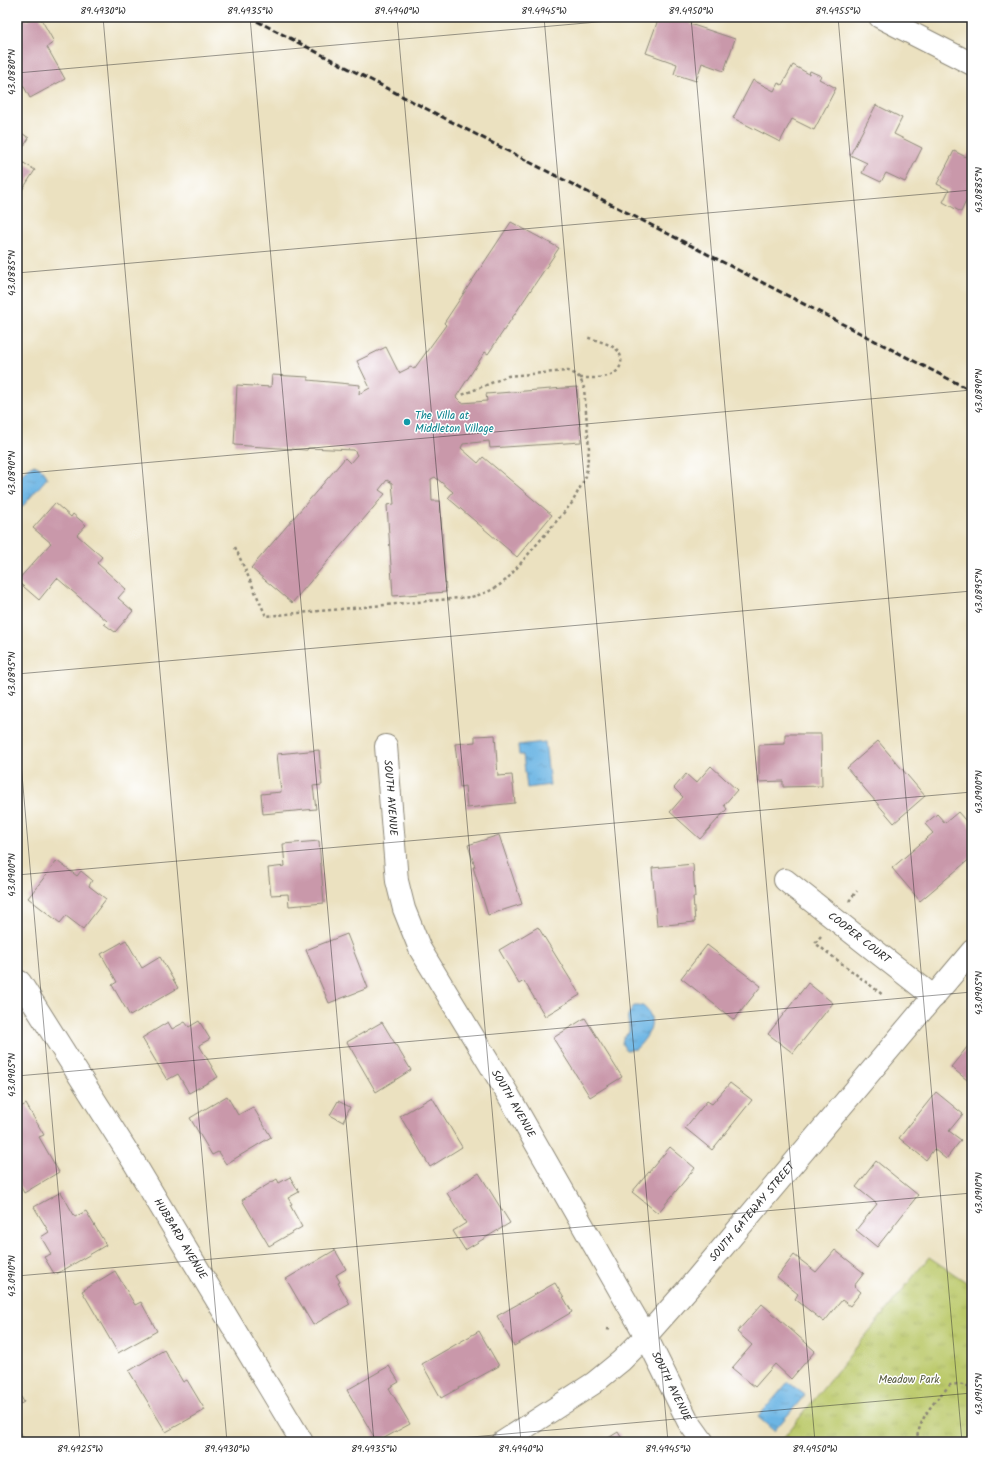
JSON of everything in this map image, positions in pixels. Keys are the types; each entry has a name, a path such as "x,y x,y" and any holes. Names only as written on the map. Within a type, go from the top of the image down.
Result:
{"street":[{"path":"880,17 972,64"},
{"name":"SOUTH AVENUE","path":"386,746 396,881 404,909 420,948 506,1091 646,1336 688,1421 703,1442"},
{"name":"COOPER COURT","path":"785,880 934,997"},
{"name":"SOUTH GATEWAY STREET","path":"503,1442 594,1383 621,1361 646,1336 692,1284 972,951"},
{"name":"HUBBARD AVENUE","path":"17,981 20,982 136,1164 302,1442"}],"path":[{"path":"580,378 601,378 610,376 621,366 622,360 620,353 615,348 586,337"},
{"path":"235,547 266,616 471,598 498,587 508,578 572,503 584,481 589,462 589,448 584,388 580,378 568,371 508,376 462,395"},
{"path":"606,1329 612,1330"},
{"path":"916,1442 922,1419 934,1402 950,1385 958,1384 972,1387"}],"green space":[{"name":"Meadow Park","path":"929,1257 972,1286 972,1442 780,1442"}],"water":[{"path":"33,465 42,470 47,478 22,507 18,508 17,480 30,466"},
{"path":"545,742 550,785 527,788 523,755 519,755 518,745"},
{"path":"634,1006 643,1006 648,1011 651,1017 651,1023 648,1034 636,1049 626,1050 622,1044 623,1038 629,1032 628,1017"},
{"path":"788,1382 805,1395 774,1431 758,1417"}],"building":[{"path":"17,17 25,17 27,21 33,17 40,17 54,42 47,47 65,79 30,98 23,85 21,87 17,80"},
{"path":"659,17 669,17 682,21 683,19 691,22 690,24 735,39 724,71 702,63 696,81 674,74 677,64 646,53"},
{"path":"793,65 809,74 810,71 821,76 819,79 836,88 814,130 792,119 780,142 733,118 753,80 774,91 778,83 782,85"},
{"path":"876,105 902,118 894,134 922,148 905,182 886,173 881,182 862,173 867,163 850,155"},
{"path":"17,130 29,138 17,157"},
{"path":"954,151 966,157 969,153 972,155 972,202 967,199 961,212 943,202 949,190 937,184"},
{"path":"17,159 35,170 17,198"},
{"name":"The Villa at Middleton Village","path":"511,222 559,248 488,354 485,352 456,397 462,403 487,401 486,394 577,387 581,442 490,448 489,441 463,444 461,448 478,463 483,457 552,515 517,557 448,498 453,492 435,477 431,479 432,501 440,501 446,592 393,596 387,505 394,504 392,483 387,480 379,490 385,494 292,603 251,568 345,458 350,463 357,455 354,450 308,448 307,450 234,445 237,385 271,387 272,375 308,377 308,380 360,385 359,394 370,388 357,361 386,347 399,373 411,367 414,369 446,325 444,323"},
{"path":"55,503 71,517 73,514 86,525 77,535 102,557 97,563 126,589 118,598 133,611 115,632 104,624 107,621 57,578 39,600 17,581 51,543 33,528"},
{"path":"785,734 821,734 822,786 783,787 783,781 759,782 759,745 785,744"},
{"path":"495,735 498,776 512,775 515,803 467,808 465,786 460,787 455,744 475,742 475,736"},
{"path":"878,741 925,796 894,823 847,768"},
{"path":"319,750 322,785 313,786 316,809 263,814 261,794 281,792 277,754"},
{"path":"711,766 737,790 724,805 727,809 700,839 670,812 683,797 674,788 686,774 696,783"},
{"path":"958,812 972,828 972,857 920,901 892,868 933,833 925,824 937,814 945,823"},
{"path":"499,835 522,904 488,915 473,867 475,867 468,845"},
{"path":"319,841 324,903 289,906 288,894 271,895 268,868 285,866 283,844"},
{"path":"57,861 77,876 81,871 92,880 89,886 106,899 83,929 66,916 60,923 28,898"},
{"path":"693,864 695,922 657,926 652,868"},
{"path":"538,927 580,995 545,1016 524,981 519,984 499,950"},
{"path":"347,934 368,988 329,1003 306,950"},
{"path":"126,940 142,968 160,957 178,988 130,1016 112,985 117,982 101,954"},
{"path":"707,945 761,986 734,1020 681,978"},
{"path":"808,983 833,1003 793,1053 768,1034"},
{"path":"585,1018 622,1077 590,1097 553,1038"},
{"path":"199,1021 210,1039 199,1045 218,1077 189,1093 178,1074 167,1080 142,1038 168,1022 172,1029 185,1022 189,1027"},
{"path":"382,1022 411,1070 376,1092 347,1042"},
{"path":"972,1041 972,1084 951,1067"},
{"path":"730,1083 752,1100 712,1150 685,1128 707,1101 712,1104"},
{"path":"936,1092 963,1114 949,1131 961,1140 946,1159 934,1149 926,1160 899,1138"},
{"path":"227,1096 238,1115 253,1107 271,1137 226,1164 218,1152 212,1155 190,1118"},
{"path":"432,1097 462,1147 430,1167 400,1116"},
{"path":"338,1101 350,1107 343,1122 330,1115"},
{"path":"26,1104 44,1135 39,1137 59,1172 24,1193 17,1180 17,1109"},
{"path":"670,1147 695,1168 658,1213 632,1192"},
{"path":"876,1161 918,1195 877,1247 856,1230 877,1204 856,1187"},
{"path":"479,1173 510,1223 465,1250 453,1231 466,1223 447,1193"},
{"path":"290,1177 299,1192 288,1198 292,1204 290,1205 302,1227 269,1246 242,1200 277,1179 279,1183"},
{"path":"61,1192 75,1217 86,1211 106,1245 55,1275 44,1257 51,1254 41,1237 49,1232 34,1207"},
{"path":"335,1250 346,1269 336,1275 340,1282 338,1283 350,1304 313,1325 286,1279"},
{"path":"835,1250 864,1273 854,1286 861,1292 850,1306 842,1300 824,1322 795,1299 798,1294 777,1277 794,1255 816,1272"},
{"path":"115,1271 135,1305 141,1302 157,1331 118,1353 82,1291"},
{"path":"555,1283 572,1312 514,1346 497,1316"},
{"path":"762,1304 815,1351 791,1379 775,1364 755,1387 732,1368 752,1345 737,1332"},
{"path":"479,1331 499,1366 441,1398 422,1364"},
{"path":"164,1350 183,1382 187,1380 205,1410 166,1432 129,1371"},
{"path":"389,1366 399,1382 389,1388 410,1424 377,1442 347,1390"},
{"path":"17,1390 24,1402 17,1406"},
{"path":"618,1432 624,1442 602,1442"},
{"path":"21,1433 26,1442 17,1442 17,1435"}],"railway":[{"path":"249,17 972,391"}],"place":[{"name":"The Villa at Middleton Village","path":"407,422"}]}
